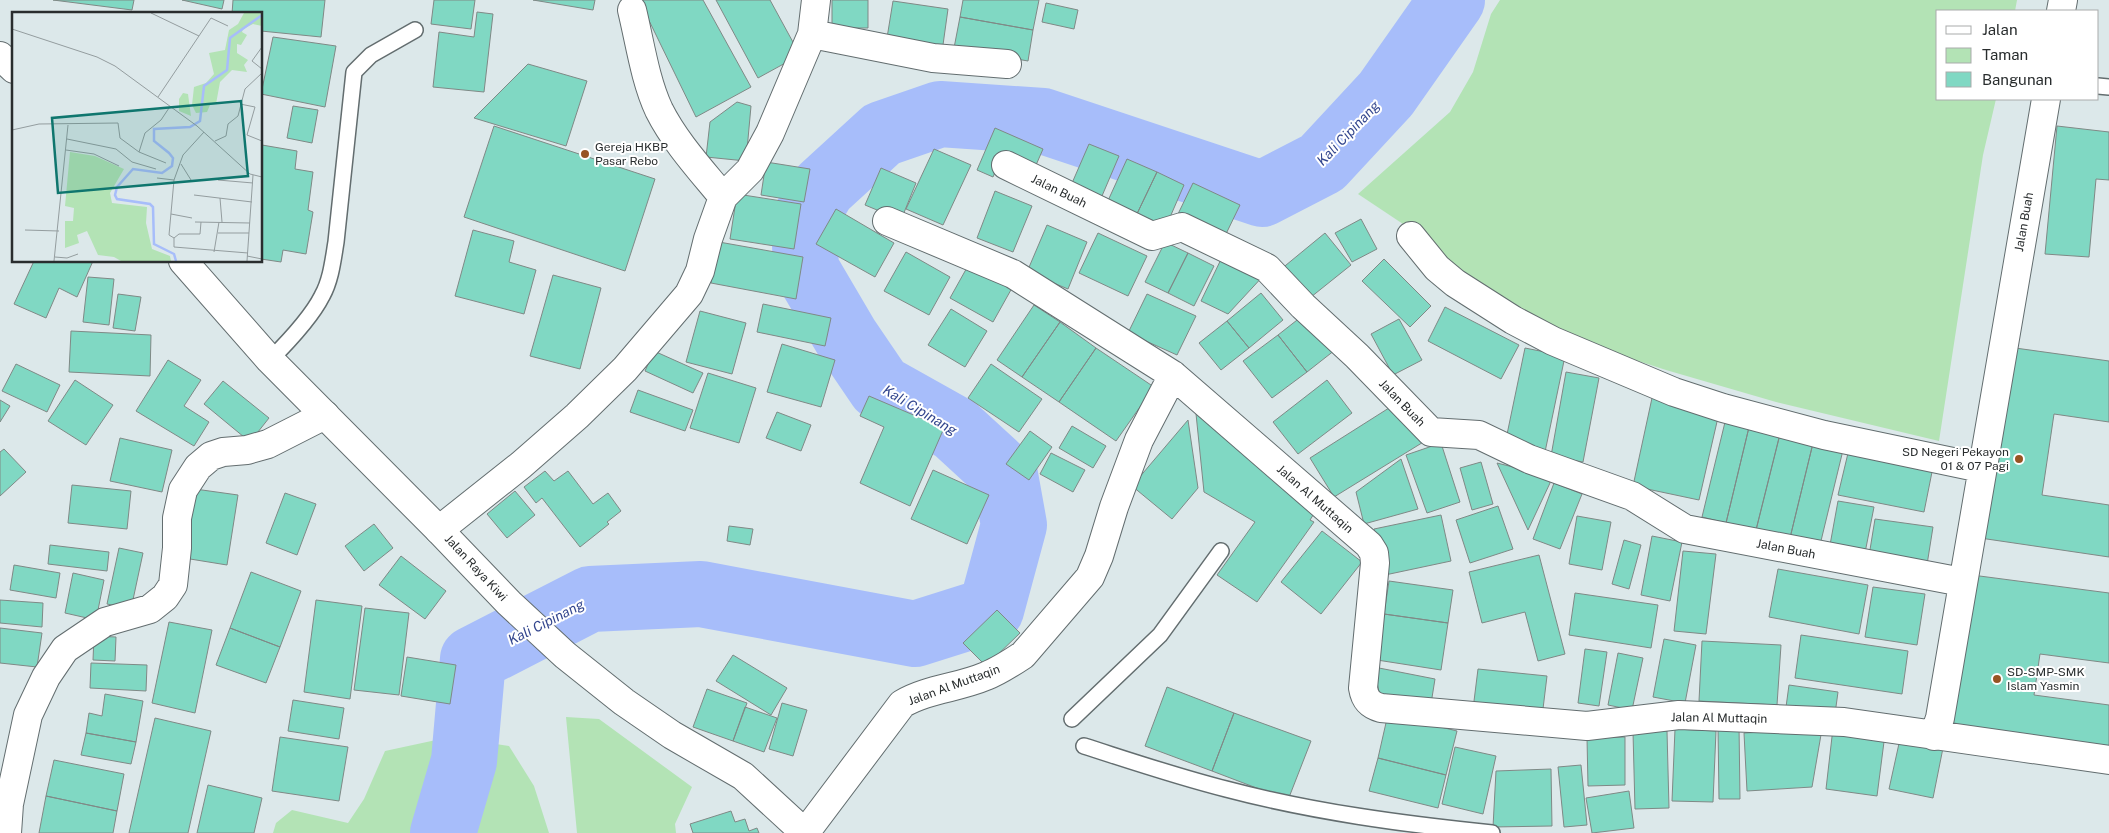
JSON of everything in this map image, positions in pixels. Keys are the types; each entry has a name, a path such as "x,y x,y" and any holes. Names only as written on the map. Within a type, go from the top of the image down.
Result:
{"street":[{"path":"439,530 521,465 577,416 625,369 689,294 700,271 708,239 723,197 750,170 770,133 812,34 816,0"},
{"path":"632,10 649,82 659,111 687,153 723,197"},
{"path":"812,34 933,58 1007,64"},
{"path":"0,56 12,67"},
{"name":"Jalan Buah","path":"1934,736 1940,718 1981,468 2046,100"},
{"name":"Jalan Buah","path":"1006,165 1152,236 1182,227 1267,268 1431,432 1479,435 1529,459 1632,496 1685,529 1962,582"},
{"path":"888,221 1013,274 1173,375"},
{"path":"1412,236 1437,268 1449,278 1513,320 1553,341 1674,392 1723,408 1824,435 1981,468"},
{"name":"Jalan Raya Kiwi","path":"184,262 270,360 439,530 508,604 565,655 632,708 672,735 743,776 805,833"},
{"name":"Jalan Al Muttaqin","path":"805,833 902,704 914,697 985,676 1012,663 1022,655 1090,577 1139,440 1173,375 1369,545 1374,553 1376,563 1363,688 1364,696 1370,705 1381,708 1587,726 1679,715 1844,722 1934,736"},
{"path":"7,833 4,804 28,715 46,677 65,649 105,622 150,609 166,598 173,584 177,548 177,518 184,490 198,467 211,456 223,452 247,450 268,444 326,415"},
{"path":"1934,736 2001,743 2109,760"}],"lane":[{"path":"270,360 290,340 322,296 331,269 336,242 354,72 370,55 415,30"},
{"path":"1072,719 1160,635 1221,551"},
{"path":"1084,746 1226,789 1294,805 1415,829 1492,833"}],"green space":[{"path":"1500,0 2017,0 2015,10 1936,10 1936,100 1996,100 1983,155 1939,441 1776,402 1666,370 1567,338 1479,292 1412,230 1358,194 1450,112 1473,72 1491,14"},
{"path":"566,717 599,719 692,787 675,824 676,833 577,833"},
{"path":"450,737 509,746 534,786 549,833 273,833 276,823 292,810 348,823 364,799 385,751"}],"building":[{"path":"53,0 134,0 132,10"},
{"path":"182,0 224,0 222,9"},
{"path":"233,0 325,0 321,37 262,31 262,12 232,12"},
{"path":"434,0 475,0 471,29 431,24"},
{"path":"533,0 595,0 593,10"},
{"path":"639,0 703,0 751,87 696,117"},
{"path":"716,0 770,0 800,55 758,78"},
{"path":"832,0 868,0 868,28 832,28"},
{"path":"963,0 1039,0 1033,30 960,17"},
{"path":"893,1 948,9 942,52 886,44"},
{"path":"1046,3 1078,10 1074,29 1042,22"},
{"path":"477,12 493,14 484,92 433,87 439,32 474,37"},
{"path":"960,17 1033,30 1028,61 954,48"},
{"path":"273,37 336,46 325,107 262,94"},
{"path":"528,64 587,81 566,146 474,118"},
{"path":"737,102 751,106 746,161 706,157 710,122"},
{"path":"293,106 318,110 312,143 287,138"},
{"path":"494,126 655,179 625,271 464,217"},
{"path":"2057,126 2109,132 2109,180 2096,179 2089,257 2045,254"},
{"path":"995,128 1043,149 1033,172 1001,158 993,177 977,170"},
{"path":"1089,144 1119,156 1099,203 1069,190"},
{"path":"262,145 297,151 295,169 313,172 308,210 313,212 306,254 283,250 281,262 262,259"},
{"path":"934,149 971,165 943,225 906,209"},
{"path":"1127,159 1157,172 1135,218 1106,205"},
{"path":"766,162 810,169 804,202 761,195"},
{"path":"881,168 916,183 901,220 865,205"},
{"path":"1157,172 1184,185 1164,231 1135,218"},
{"path":"1193,183 1240,205 1225,236 1178,214"},
{"path":"995,191 1032,206 1013,252 977,238"},
{"path":"737,194 801,204 794,249 730,239"},
{"path":"836,209 894,243 875,277 816,244"},
{"path":"1361,219 1377,249 1352,262 1335,233"},
{"path":"1047,225 1087,242 1068,289 1027,272"},
{"path":"473,230 514,241 509,262 536,270 524,314 455,296"},
{"path":"1098,233 1147,256 1128,296 1079,273"},
{"path":"1325,233 1351,265 1306,301 1280,270"},
{"path":"719,242 803,257 796,299 711,283"},
{"path":"1165,242 1188,253 1168,293 1145,282"},
{"path":"1225,251 1265,274 1228,314 1201,301"},
{"path":"906,252 950,277 929,315 884,291"},
{"path":"1188,253 1214,266 1194,306 1168,293"},
{"path":"1384,259 1431,306 1410,327 1362,281"},
{"path":"34,262 93,262 77,297 59,288 46,318 14,304"},
{"path":"969,264 1012,288 993,322 950,298"},
{"path":"553,275 601,288 580,369 530,356"},
{"path":"88,277 114,279 109,325 83,322"},
{"path":"1261,293 1283,320 1249,348 1227,321"},
{"path":"118,294 141,297 135,331 113,328"},
{"path":"1147,294 1196,316 1177,355 1128,333"},
{"path":"763,304 831,318 825,346 757,332"},
{"path":"1034,305 1060,322 1022,377 997,360"},
{"path":"1445,307 1519,345 1501,379 1428,341"},
{"path":"951,309 987,331 965,367 928,345"},
{"path":"700,311 746,323 732,374 686,362"},
{"path":"1306,313 1335,350 1307,372 1278,335"},
{"path":"1399,319 1422,360 1393,375 1371,334"},
{"path":"1227,321 1249,348 1221,370 1199,343"},
{"path":"1060,322 1096,348 1059,402 1022,377"},
{"path":"71,331 151,335 150,376 69,372"},
{"path":"1278,335 1307,372 1272,398 1243,361"},
{"path":"782,344 835,360 821,407 767,392"},
{"name":"SD Negeri Pekayon 01 & 07 Pagi","path":"2008,347 2109,361 2109,422 2054,414 2042,495 2109,505 2109,557 1980,538"},
{"path":"1096,348 1154,387 1116,441 1059,402"},
{"path":"1525,348 1565,356 1545,452 1505,444"},
{"path":"654,351 703,373 693,393 645,371"},
{"path":"168,360 201,380 184,406 209,422 194,446 136,411"},
{"path":"16,364 60,385 47,412 2,391"},
{"path":"991,364 1042,399 1019,432 968,398"},
{"path":"1566,372 1599,378 1583,462 1551,456"},
{"path":"708,373 756,388 739,443 690,428"},
{"path":"75,380 113,405 86,445 48,421"},
{"path":"1327,380 1352,413 1298,454 1273,422"},
{"path":"223,381 269,418 250,442 204,404"},
{"path":"638,390 693,410 685,431 630,412"},
{"path":"869,396 944,428 910,506 860,483 884,427 860,416"},
{"path":"1652,398 1719,413 1699,500 1633,486"},
{"path":"0,400 10,406 0,422"},
{"path":"1400,401 1425,441 1334,497 1310,458"},
{"path":"1195,404 1315,512 1310,520 1314,522 1257,602 1217,575 1255,522 1204,492"},
{"path":"777,412 811,425 801,451 766,438"},
{"path":"1726,418 1750,423 1726,523 1702,517"},
{"path":"1188,420 1198,488 1172,519 1132,486"},
{"path":"1750,423 1781,430 1756,530 1726,523"},
{"path":"1072,426 1106,446 1093,468 1059,448"},
{"path":"1781,430 1814,439 1790,538 1756,530"},
{"path":"1030,431 1052,447 1029,480 1006,464"},
{"path":"120,438 172,450 162,492 110,481"},
{"path":"1814,439 1844,446 1820,545 1790,538"},
{"path":"1441,443 1460,502 1427,513 1406,455"},
{"path":"4,449 26,472 0,496 0,452"},
{"path":"1849,449 1933,467 1924,512 1838,495"},
{"path":"1051,453 1085,470 1073,492 1040,474"},
{"path":"1401,459 1418,509 1364,524 1356,492"},
{"path":"1481,462 1493,504 1472,510 1460,468"},
{"path":"1497,463 1549,476 1550,483 1528,530"},
{"path":"933,470 989,495 967,544 911,519"},
{"path":"545,471 554,481 568,471 593,504 608,493 621,511 607,522 609,524 580,547 542,498 536,503 524,487"},
{"path":"1554,483 1582,494 1560,549 1533,539"},
{"path":"72,485 131,491 127,529 68,523"},
{"path":"195,489 238,495 227,565 184,558"},
{"path":"515,491 535,515 507,538 487,514"},
{"path":"285,493 316,504 297,555 266,543"},
{"path":"1838,501 1874,507 1863,563 1828,556"},
{"path":"1498,506 1513,549 1470,563 1456,520"},
{"path":"1441,515 1451,561 1385,575 1374,529"},
{"path":"1577,516 1611,522 1602,570 1569,564"},
{"path":"1875,519 1933,527 1926,571 1868,562"},
{"path":"374,524 393,548 364,571 345,546"},
{"path":"729,526 753,529 750,545 727,541"},
{"path":"1322,531 1362,562 1321,614 1281,582"},
{"path":"1652,536 1682,542 1670,601 1641,595"},
{"path":"1624,540 1641,545 1629,589 1612,584"},
{"path":"50,545 109,552 107,571 48,564"},
{"path":"119,548 143,553 131,609 107,604"},
{"path":"1683,551 1716,554 1706,634 1674,631"},
{"path":"1539,555 1565,654 1538,661 1525,612 1482,623 1469,572"},
{"path":"401,556 446,591 425,619 379,585"},
{"path":"14,565 60,573 56,598 10,590"},
{"path":"1778,569 1868,585 1859,634 1769,617"},
{"path":"251,572 301,591 280,647 230,628"},
{"path":"73,573 104,580 96,620 65,613"},
{"name":"SD-SMP-SMK Islam Yasmin","path":"1972,575 2109,593 2109,663 2040,654 2034,695 2109,705 2109,753 1951,733"},
{"path":"1389,581 1453,590 1448,623 1384,614"},
{"path":"1873,587 1925,594 1917,645 1865,637"},
{"path":"1575,593 1658,605 1651,648 1569,635"},
{"path":"0,600 43,603 42,627 0,623"},
{"path":"316,600 362,606 350,699 304,692"},
{"path":"365,608 409,613 399,695 354,690"},
{"path":"997,610 1020,633 986,666 963,643"},
{"path":"1384,614 1448,623 1441,670 1377,660"},
{"path":"169,622 212,630 195,713 152,703"},
{"path":"0,628 42,633 37,667 0,663"},
{"path":"230,628 280,647 266,683 216,665"},
{"path":"1801,635 1908,651 1902,694 1795,678"},
{"path":"94,636 116,637 115,661 93,660"},
{"path":"1664,639 1696,645 1685,703 1653,697"},
{"path":"1702,641 1781,645 1777,705 1699,701"},
{"path":"1585,649 1607,652 1599,706 1578,703"},
{"path":"1618,653 1643,658 1632,710 1608,705"},
{"path":"733,655 787,688 771,715 716,681"},
{"path":"407,657 456,665 450,704 401,696"},
{"path":"91,663 147,665 146,691 90,688"},
{"path":"1374,667 1435,679 1430,710 1381,702"},
{"path":"1478,669 1547,676 1542,717 1473,709"},
{"path":"1789,685 1838,692 1835,714 1786,707"},
{"path":"1167,687 1234,713 1212,771 1145,746"},
{"path":"707,689 747,703 733,741 693,727"},
{"path":"105,694 143,701 136,742 86,733 89,713 102,716"},
{"path":"293,700 344,708 339,739 288,731"},
{"path":"782,703 807,710 793,756 769,749"},
{"path":"745,707 777,718 764,752 733,741"},
{"path":"1234,713 1311,741 1288,800 1212,771"},
{"path":"1388,714 1457,731 1446,775 1378,758"},
{"path":"155,718 211,731 188,833 129,833"},
{"path":"1739,725 1740,799 1719,799 1718,726"},
{"path":"1833,728 1885,734 1877,796 1826,789"},
{"path":"1675,729 1716,731 1713,802 1672,801"},
{"path":"1822,729 1812,787 1747,791 1744,733"},
{"path":"1667,731 1669,808 1635,809 1633,732"},
{"path":"86,733 136,742 131,764 81,755"},
{"path":"280,737 348,747 339,801 272,791"},
{"path":"1625,737 1625,785 1588,786 1587,738"},
{"path":"1900,739 1943,748 1933,798 1889,789"},
{"path":"1455,747 1496,756 1483,814 1442,804"},
{"path":"1378,758 1446,775 1438,808 1369,791"},
{"path":"54,760 124,774 117,811 46,796"},
{"path":"1581,765 1587,825 1564,827 1558,767"},
{"path":"1551,769 1552,826 1493,827 1496,771"},
{"path":"208,785 262,798 254,833 197,833"},
{"path":"1629,791 1634,828 1592,833 1586,798"},
{"path":"46,796 117,811 113,833 39,833"},
{"path":"731,811 735,822 745,819 749,831 757,828 759,833 693,833 690,824"}],"waterway":[{"name":"Kali Cipinang","path":"443,833 464,761 473,659 590,599 701,594 915,634 991,610 1014,525 1005,475 955,429 880,387 846,337 806,269 804,220 823,188 882,134 940,114 1043,121 1262,194 1322,163 1386,94 1452,0"}],"place":[{"name":"Gereja HKBP Pasar Rebo","path":"585,154"},
{"name":"SD Negeri Pekayon 01 & 07 Pagi","path":"2019,459"},
{"name":"SD-SMP-SMK Islam Yasmin","path":"1997,679"}]}
